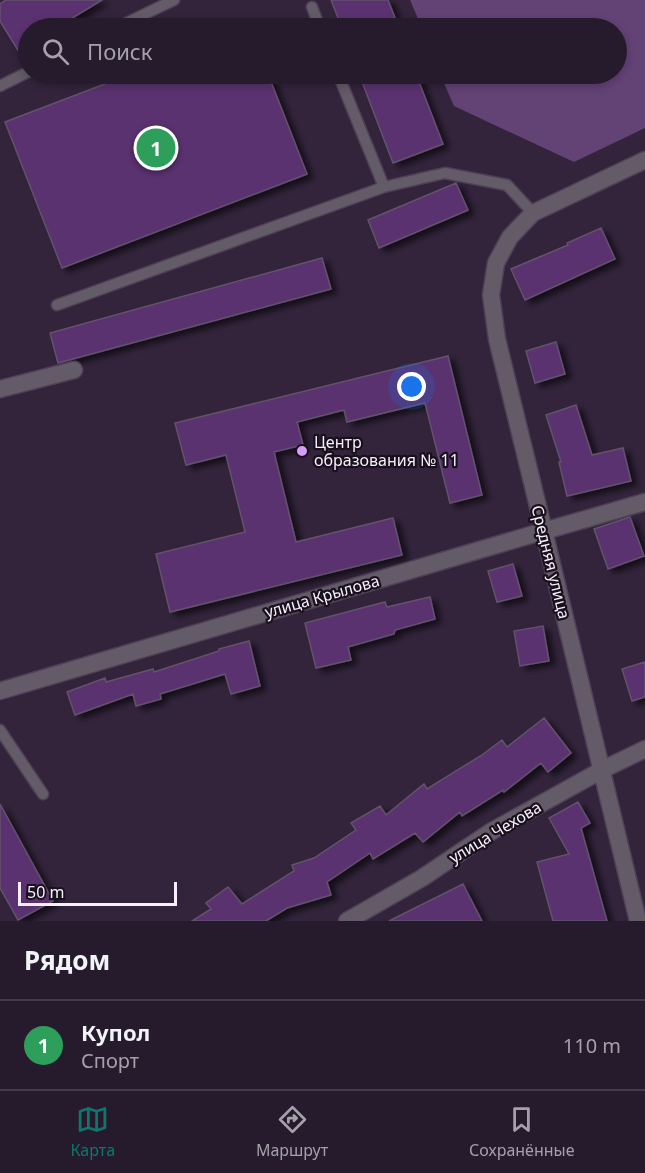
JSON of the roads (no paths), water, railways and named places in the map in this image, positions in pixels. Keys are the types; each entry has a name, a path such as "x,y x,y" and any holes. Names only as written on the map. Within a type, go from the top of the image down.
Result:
{"street":[{"path":"533,213 645,160"},
{"name":"Средняя улица","path":"533,213 510,237 496,263 491,295 497,339 638,921"},
{"path":"0,389 74,370"},
{"name":"улица Крылова","path":"0,691 645,502"},
{"name":"улица Чехова","path":"347,921 422,878 492,831 602,770 645,749"}],"lane":[{"path":"137,18 174,0"},
{"path":"312,7 316,18"},
{"path":"0,86 18,77"},
{"path":"342,84 384,187"},
{"path":"57,305 384,187 445,173 507,185 533,213"},
{"path":"0,730 43,794"}],"place":[{"name":"Купол","path":"156,148"},
{"name":"Центр образования № 11","path":"302,451"}]}
